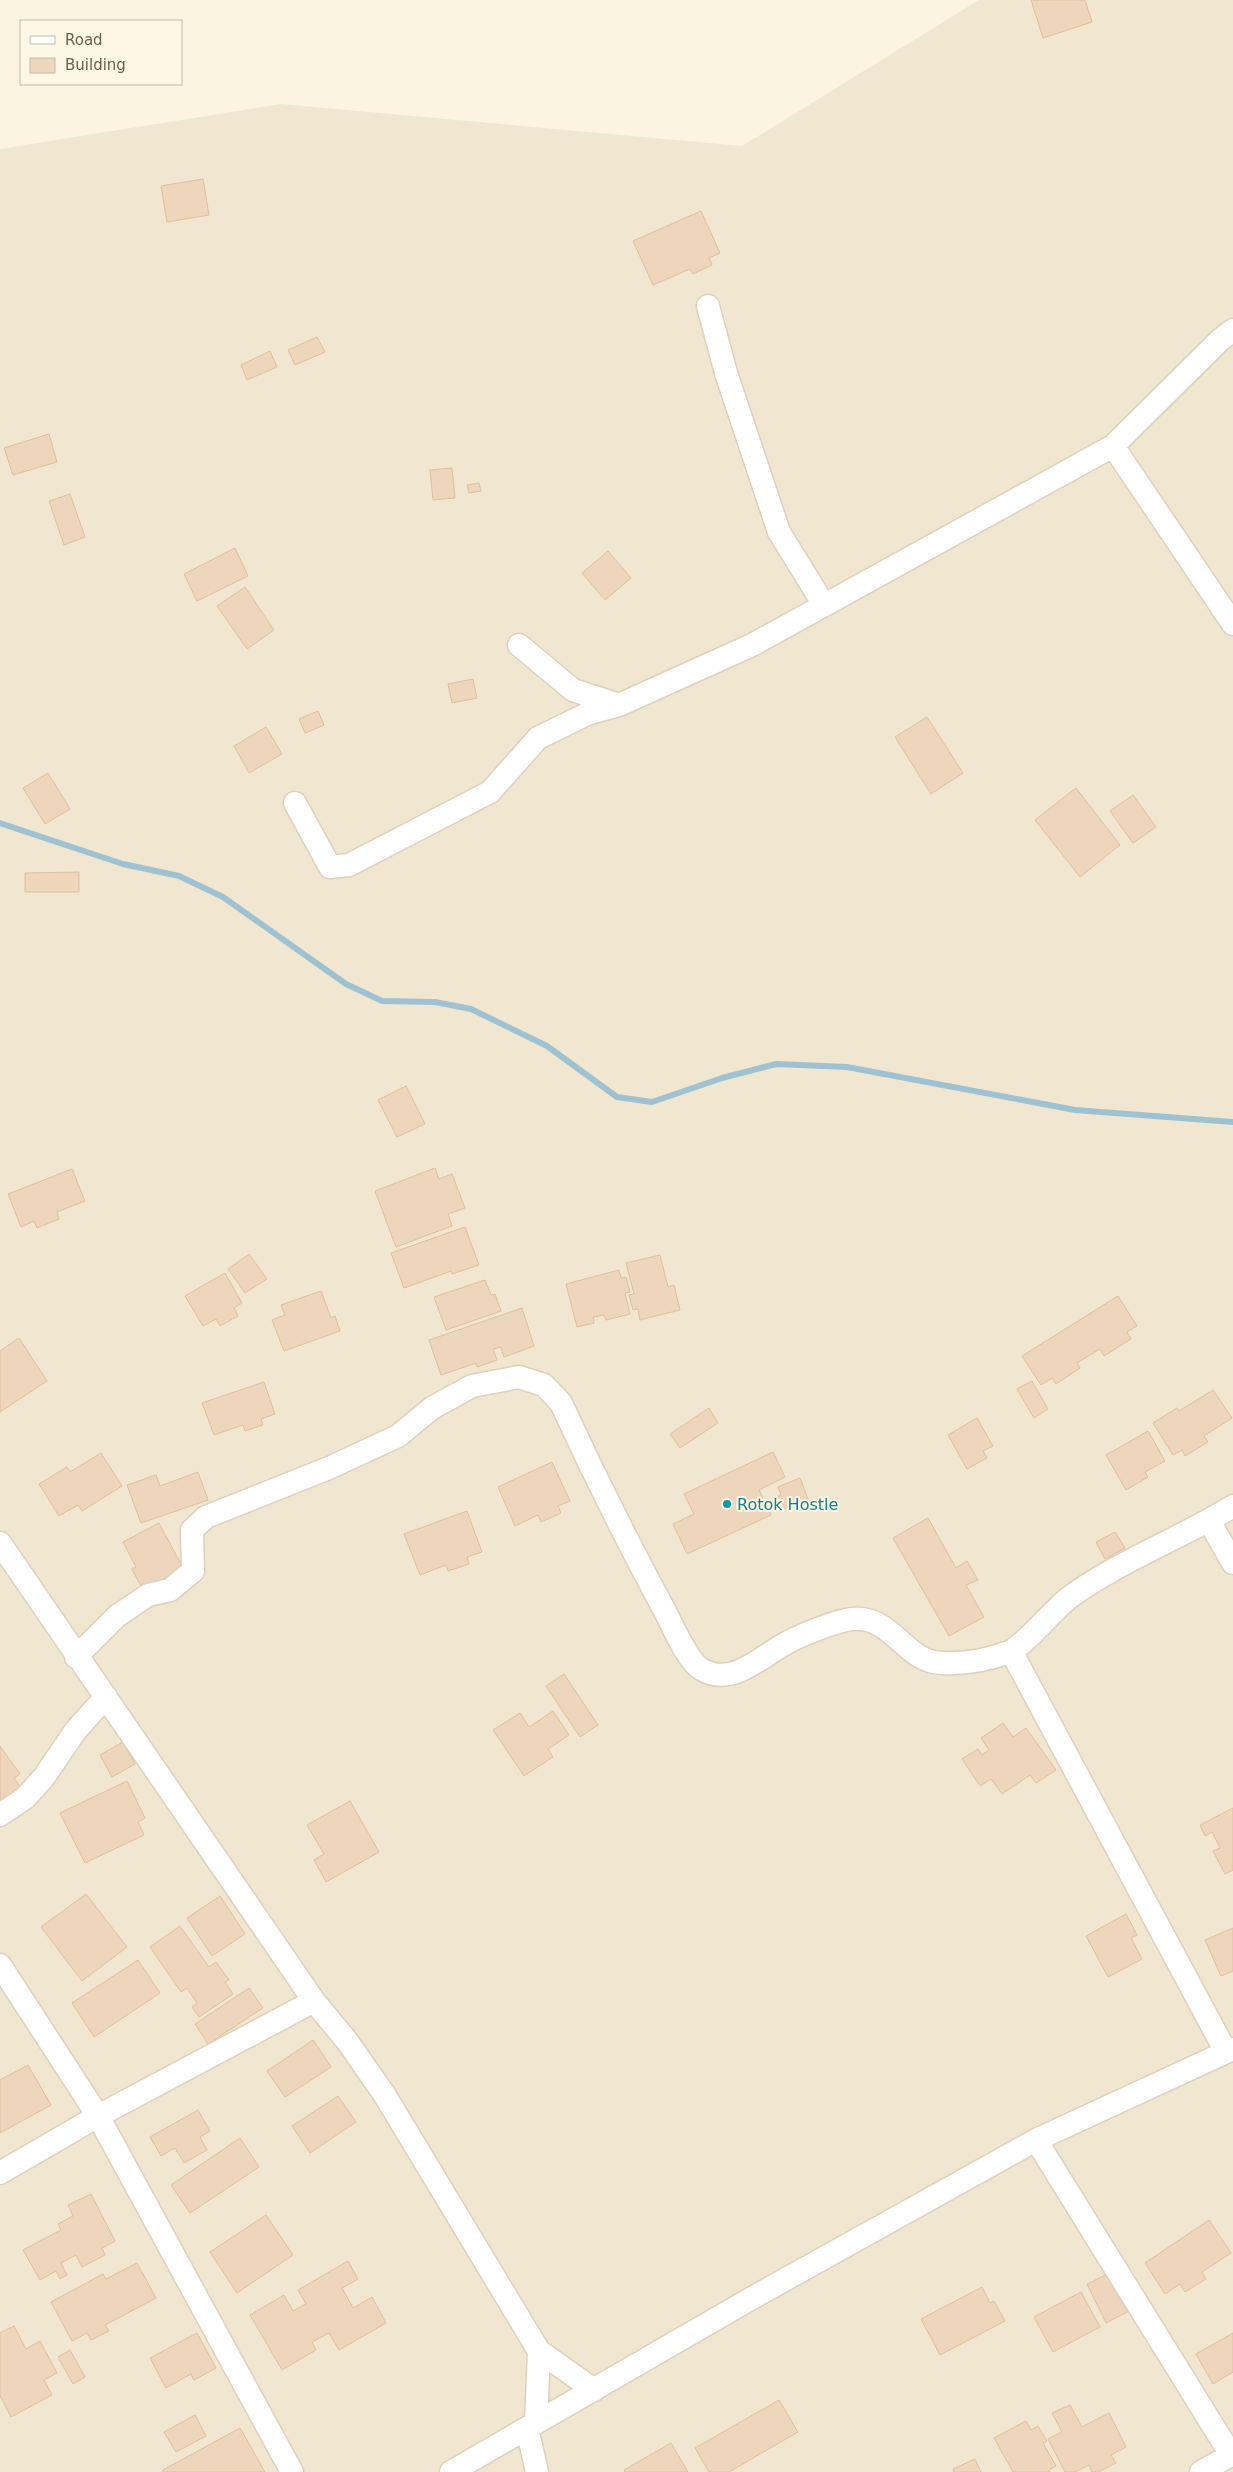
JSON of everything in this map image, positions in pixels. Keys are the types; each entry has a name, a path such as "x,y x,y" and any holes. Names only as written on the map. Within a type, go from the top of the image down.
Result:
{"street":[{"path":"708,306 726,373 779,532 824,605"},
{"path":"295,803 330,866 349,865 490,792 538,738 587,714 619,706 752,645 1113,446 1220,340 1233,330"},
{"path":"1113,446 1233,624"},
{"path":"519,645 573,690 619,706"},
{"path":"76,1658 117,1616 148,1595 170,1590 193,1571 192,1530 206,1517 329,1468 398,1436 432,1408 472,1386 519,1377 544,1385 561,1402 634,1554 685,1649 700,1669 722,1676 744,1670 784,1643 846,1620 870,1619 885,1628 922,1658 938,1664 968,1662 1011,1651 1068,1598 1120,1565 1210,1520 1233,1506"},
{"path":"1210,1520 1233,1564"},
{"path":"0,1543 76,1658 106,1696 314,2001 347,2041 384,2094 539,2351 594,2390"},
{"path":"455,2471 752,2298 1036,2140 1229,2051 1011,1651"},
{"path":"0,1816 25,1798 44,1777 76,1730 106,1696"},
{"path":"0,1965 98,2116 292,2472"},
{"path":"0,2173 98,2116 314,2001"},
{"path":"1036,2140 1232,2455 1200,2472"},
{"path":"537,2472 532,2426 539,2351"}],"shaded area":[{"path":"979,0 1233,0 1233,2472 0,2472 0,149 281,104 742,146"}],"building":[{"path":"1031,0 1085,0 1092,22 1043,38"},
{"path":"203,179 209,215 167,222 161,186"},
{"path":"701,211 720,253 709,258 712,265 693,274 690,269 653,285 633,241"},
{"path":"317,337 325,352 295,365 288,350"},
{"path":"270,351 277,367 247,380 241,365"},
{"path":"49,434 57,462 13,475 4,448"},
{"path":"452,468 455,498 433,500 430,470"},
{"path":"479,483 481,491 469,493 467,485"},
{"path":"70,494 85,537 64,545 49,501"},
{"path":"235,548 248,576 197,601 184,574"},
{"path":"608,551 631,578 605,600 582,573"},
{"path":"245,587 274,630 247,649 217,606"},
{"path":"473,679 477,698 452,703 448,684"},
{"path":"318,711 324,725 305,733 299,719"},
{"path":"927,717 963,773 931,794 895,737"},
{"path":"266,727 282,754 249,773 234,746"},
{"path":"48,773 70,809 45,824 23,788"},
{"path":"1076,788 1120,845 1080,877 1035,820"},
{"path":"1133,795 1156,827 1133,843 1110,811"},
{"path":"79,872 79,892 25,892 25,873"},
{"path":"406,1086 425,1124 397,1137 378,1100"},
{"path":"435,1168 439,1179 452,1174 465,1208 448,1214 452,1226 396,1247 375,1191"},
{"path":"72,1169 85,1201 57,1212 59,1219 37,1228 34,1221 21,1227 8,1194"},
{"path":"465,1227 479,1265 452,1274 451,1271 404,1288 391,1253"},
{"path":"249,1254 267,1279 245,1293 228,1269"},
{"path":"660,1255 668,1287 674,1285 680,1310 640,1320 638,1309 633,1310 629,1295 634,1294 626,1263"},
{"path":"619,1270 621,1278 626,1277 630,1292 625,1293 630,1314 606,1320 604,1315 593,1317 594,1323 577,1327 566,1284"},
{"path":"225,1273 242,1303 234,1308 238,1316 220,1326 216,1319 203,1326 185,1296"},
{"path":"485,1280 491,1295 495,1294 501,1311 446,1330 434,1297"},
{"path":"321,1291 331,1318 335,1316 340,1331 284,1351 272,1320 285,1315 281,1305"},
{"path":"1118,1296 1137,1326 1127,1332 1131,1339 1104,1356 1100,1349 1077,1363 1080,1368 1056,1384 1052,1378 1041,1385 1022,1356"},
{"path":"522,1308 534,1346 504,1357 501,1347 493,1349 497,1360 477,1367 476,1363 441,1375 429,1340"},
{"path":"19,1338 47,1381 0,1412 0,1351"},
{"path":"1032,1381 1048,1409 1034,1418 1017,1389"},
{"path":"264,1382 275,1414 261,1419 263,1425 245,1431 243,1425 214,1435 202,1403"},
{"path":"1213,1390 1232,1418 1204,1436 1208,1442 1185,1456 1182,1450 1173,1455 1153,1423 1177,1408 1179,1411"},
{"path":"709,1408 718,1423 680,1448 670,1434"},
{"path":"977,1418 993,1446 983,1451 987,1458 967,1469 948,1435"},
{"path":"1148,1431 1165,1461 1145,1472 1148,1477 1126,1490 1106,1455"},
{"name":"Rotok Hostle","path":"773,1452 785,1477 759,1490 771,1515 687,1554 673,1524 694,1514 684,1494"},
{"path":"101,1453 122,1486 82,1511 78,1505 59,1516 39,1484 67,1467 70,1472"},
{"path":"552,1462 570,1501 558,1506 561,1513 541,1522 538,1515 515,1526 498,1487"},
{"path":"198,1472 208,1500 141,1523 127,1485 156,1475 160,1486"},
{"path":"800,1478 808,1499 780,1511 775,1498 781,1495 778,1487"},
{"path":"467,1511 482,1552 467,1557 469,1564 448,1571 446,1565 420,1575 404,1534"},
{"path":"928,1518 956,1568 967,1561 978,1580 966,1585 984,1617 949,1636 893,1538"},
{"path":"159,1523 183,1568 143,1590 132,1569 136,1567 123,1542"},
{"path":"1115,1532 1125,1548 1105,1559 1096,1542"},
{"path":"564,1674 598,1725 580,1737 546,1686"},
{"path":"553,1711 569,1735 548,1749 553,1757 524,1776 493,1730 520,1713 529,1727"},
{"path":"1003,1723 1013,1737 1026,1728 1056,1770 1036,1783 1030,1775 1002,1794 991,1779 980,1786 962,1759 978,1749 982,1755 989,1750 981,1738"},
{"path":"123,1742 135,1764 112,1777 100,1755"},
{"path":"0,1746 20,1774 14,1778 21,1788 0,1803"},
{"path":"127,1781 145,1818 138,1822 144,1835 85,1863 60,1813"},
{"path":"350,1801 379,1852 326,1882 314,1860 324,1854 307,1825"},
{"path":"1233,1808 1233,1870 1225,1874 1213,1851 1220,1848 1212,1832 1205,1836 1200,1825"},
{"path":"86,1894 127,1947 82,1981 41,1927"},
{"path":"220,1896 245,1934 212,1956 187,1918"},
{"path":"1126,1914 1137,1935 1131,1938 1142,1959 1108,1977 1086,1936"},
{"path":"180,1926 209,1967 216,1962 229,1980 225,1982 233,1994 199,2017 192,2007 197,2003 187,1988 181,1992 150,1947"},
{"path":"1233,1928 1233,1971 1221,1976 1205,1940"},
{"path":"138,1960 160,1993 94,2037 72,2003"},
{"path":"249,1988 263,2008 208,2044 195,2024"},
{"path":"313,2040 331,2067 285,2097 267,2071"},
{"path":"28,2065 51,2105 0,2133 0,2080"},
{"path":"338,2096 356,2122 310,2153 292,2126"},
{"path":"198,2110 210,2131 200,2137 207,2150 184,2163 175,2148 161,2156 150,2137"},
{"path":"240,2138 259,2167 190,2213 171,2185"},
{"path":"91,2194 115,2241 102,2248 105,2255 82,2267 76,2255 61,2263 67,2275 60,2279 56,2271 40,2280 23,2250 61,2230 58,2224 73,2216 68,2205"},
{"path":"266,2215 293,2255 237,2293 210,2252"},
{"path":"1209,2220 1231,2253 1202,2272 1206,2279 1185,2292 1180,2284 1165,2294 1145,2263"},
{"path":"348,2261 358,2279 342,2288 353,2308 372,2297 386,2323 339,2350 329,2333 312,2342 316,2350 282,2370 250,2315 284,2295 293,2311 306,2304 298,2290"},
{"path":"137,2263 156,2298 105,2325 109,2331 91,2340 87,2333 72,2341 51,2302 103,2274 106,2279"},
{"path":"1110,2273 1129,2311 1106,2323 1087,2284"},
{"path":"982,2287 990,2303 994,2301 1005,2321 940,2355 921,2319"},
{"path":"1081,2292 1100,2327 1053,2352 1034,2317"},
{"path":"14,2326 26,2349 40,2341 57,2373 44,2380 52,2395 11,2417 0,2396 0,2333"},
{"path":"197,2333 216,2368 194,2380 191,2374 166,2388 150,2358"},
{"path":"1233,2333 1233,2372 1213,2384 1196,2354"},
{"path":"70,2350 85,2377 73,2384 58,2357"},
{"path":"779,2400 798,2432 729,2472 709,2472 695,2448"},
{"path":"1070,2405 1082,2427 1109,2413 1126,2447 1111,2455 1116,2463 1098,2472 1092,2472 1089,2465 1075,2472 1065,2472 1048,2439 1062,2432 1052,2413"},
{"path":"195,2415 206,2436 176,2452 164,2432"},
{"path":"1026,2421 1031,2430 1038,2426 1047,2441 1043,2443 1056,2466 1049,2470 1050,2472 1013,2472 994,2438"},
{"path":"240,2428 265,2472 163,2472 163,2470"},
{"path":"671,2443 688,2472 625,2472 624,2470"},
{"path":"975,2459 981,2472 954,2472 953,2469"}],"waterway":[{"path":"0,823 123,864 179,876 223,897 346,984 382,1001 435,1002 471,1009 547,1046 617,1097 652,1102 722,1078 776,1064 847,1067 1075,1110 1233,1122"}],"place":[{"name":"Rotok Hostle","path":"727,1504"}]}
